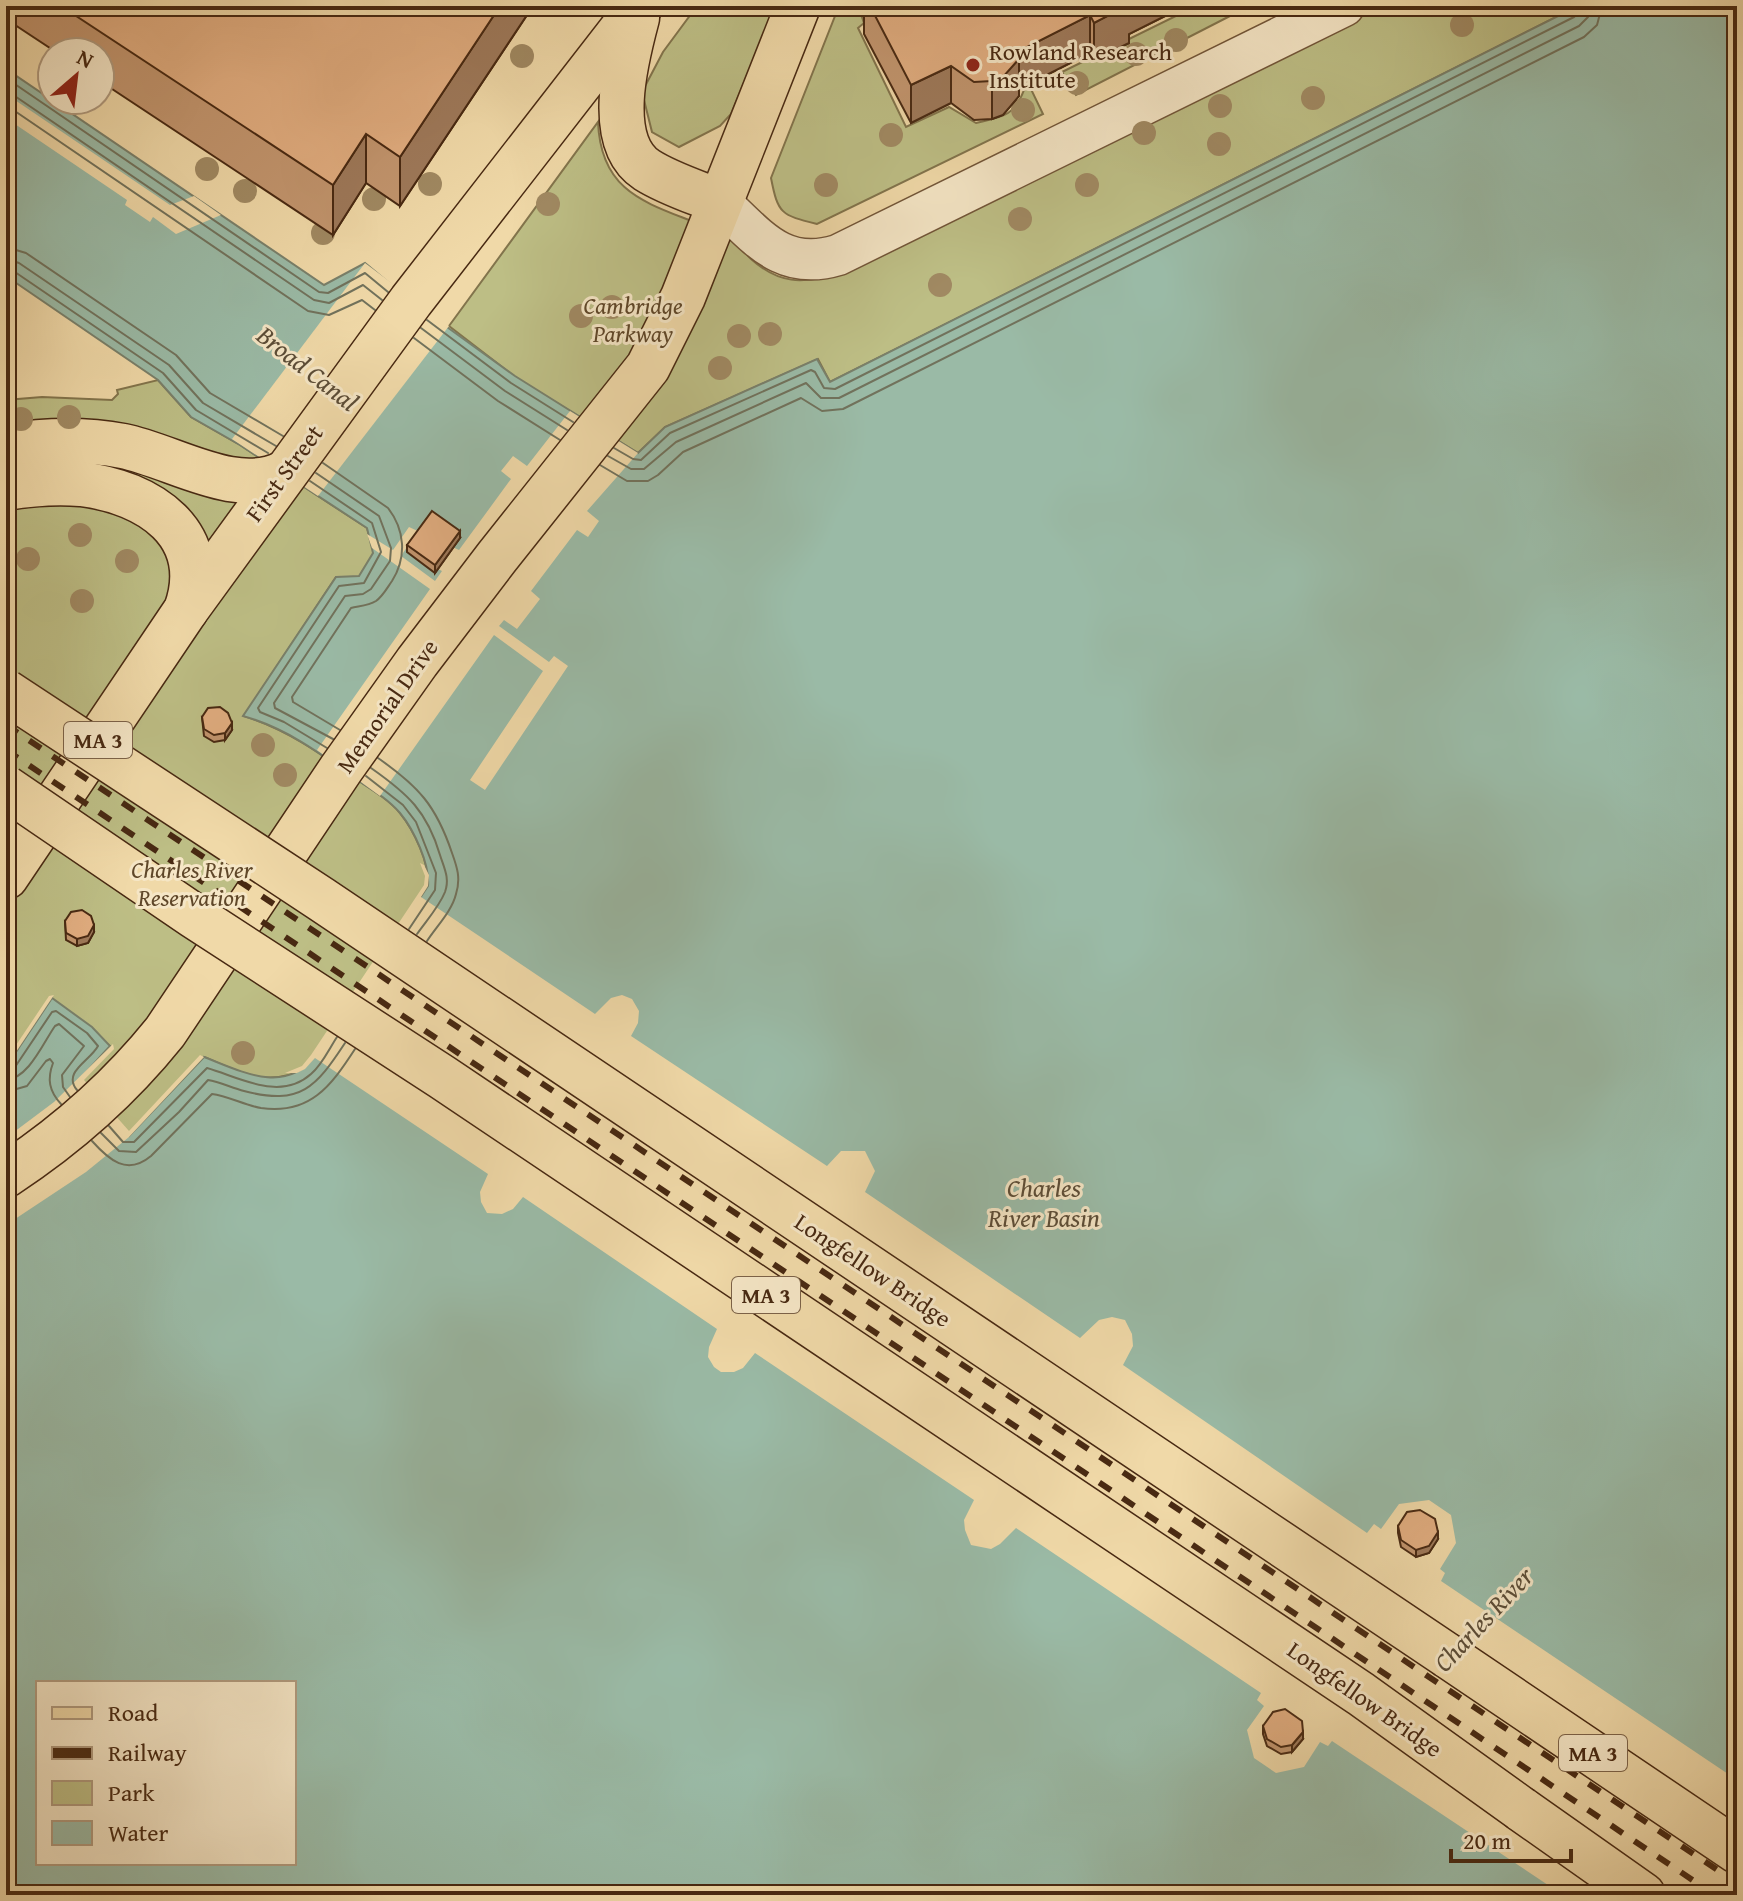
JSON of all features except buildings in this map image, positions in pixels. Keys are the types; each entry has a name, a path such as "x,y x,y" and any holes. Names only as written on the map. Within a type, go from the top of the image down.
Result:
{"main road":[{"path":"641,6 625,69 622,122 626,145 645,169 720,202"},
{"name":"First Street","path":"8,874 186,610 284,473 411,301 641,6"},
{"name":"Memorial Drive","path":"6,1175 92,1110 137,1066 165,1032 341,769 472,589 634,386 660,347 683,297 798,6"},
{"path":"6,446 65,441 124,446 209,473 250,482 271,479 284,473"},
{"name":"MA 3","path":"6,488 42,484 84,485 132,498 162,516 184,537 192,559 192,591 186,610"},
{"name":"Longfellow Bridge","path":"6,692 334,908 1737,1851"},
{"name":"Longfellow Bridge","path":"6,788 218,932 455,1085 1361,1694 1643,1895"}],"street":[{"path":"720,202 781,255 801,261 820,261 838,255 1344,6"}],"green space":[{"path":"697,6 776,6 731,114 720,126 679,147 652,132 642,92 663,52"},
{"path":"839,6 858,6 864,23 858,28 906,127 949,107 976,123 1000,117 1016,106 1024,90 1030,87 1043,114 817,224 788,215 779,206 771,178"},
{"path":"1196,6 1224,6 1230,16 1076,95 1062,72"},
{"name":"Cambridge Parkway","path":"1374,6 1578,6 830,382 818,359 665,427 638,453 515,377 449,326 598,122 601,148 609,168 620,183 635,195 733,239 751,259 771,273 791,280 812,279 836,274"},
{"name":"Charles River Reservation","path":"158,380 191,417 240,445 367,528 374,553 359,577 336,577 244,716 302,743 390,803 416,838 424,858 428,886 305,1069 291,1075 266,1078 204,1057 129,1137 79,1079 110,1046 52,999 6,1067 6,400 42,397 112,400 118,394 117,390"}],"water":[{"name":"Charles River Basin","path":"1578,6 1737,6 1737,1895 6,1895 6,1067 52,998 92,1027 110,1046 79,1080 129,1136 204,1057 247,1073 276,1077 290,1075 314,1057 428,886 428,877 416,838 390,803 302,742 274,727 243,716 336,577 359,576 373,553 367,528 240,445 191,417 158,380 6,276 6,69 36,89 36,116 75,116 324,285 365,263 411,301 515,376 638,453 665,427 817,359 830,382"}],"pier":[{"path":"6,94 170,205 194,196 221,215 176,234 153,217 150,222 125,205 127,200 6,118"},
{"path":"365,263 449,326 318,496 232,439"},
{"path":"570,411 638,453 587,511 599,521 588,537 577,530 531,591 540,599 517,629 504,620 499,626 549,662 554,656 568,666 485,790 470,780 543,671 494,635 380,796 317,750 430,589 372,548 367,534 393,550 409,527 459,550 511,479 501,471 513,456 527,466","holes":["407,547 407,552 435,573 438,569 442,571 435,581 401,556"]},
{"path":"420,863 429,875 428,886 421,897 595,1014 611,998 622,995 632,999 639,1011 638,1023 631,1036 827,1166 841,1151 865,1151 875,1171 865,1192 1080,1338 1099,1320 1112,1317 1125,1320 1132,1334 1133,1346 1123,1365 1367,1533 1374,1524 1381,1529 1399,1504 1429,1500 1451,1515 1456,1543 1440,1569 1445,1573 1441,1581 1737,1780 1737,1895 1563,1895 1332,1741 1328,1746 1320,1742 1304,1767 1276,1773 1254,1758 1247,1730 1264,1706 1257,1700 1261,1693 1016,1528 991,1549 971,1545 964,1520 974,1500 755,1353 743,1368 721,1372 708,1357 717,1329 523,1197 513,1209 502,1214 487,1213 480,1192 488,1174 315,1058 297,1073 285,1073 302,1066 311,1055 424,885 425,876"},
{"path":"54,995 6,1067 6,1060 49,996"},
{"path":"113,1044 114,1049 84,1080 129,1131 200,1055 204,1057 129,1137 86,1172 6,1225 6,1138 54,1102"}],"railway":[{"path":"6,725 1737,1883"},
{"path":"6,750 1715,1895"}],"place":[{"name":"Rowland Research Institute","path":"973,65"}],"water label":[{"name":"Broad Canal","path":"308,368"},
{"name":"Charles River","path":"1483,1619"}]}
